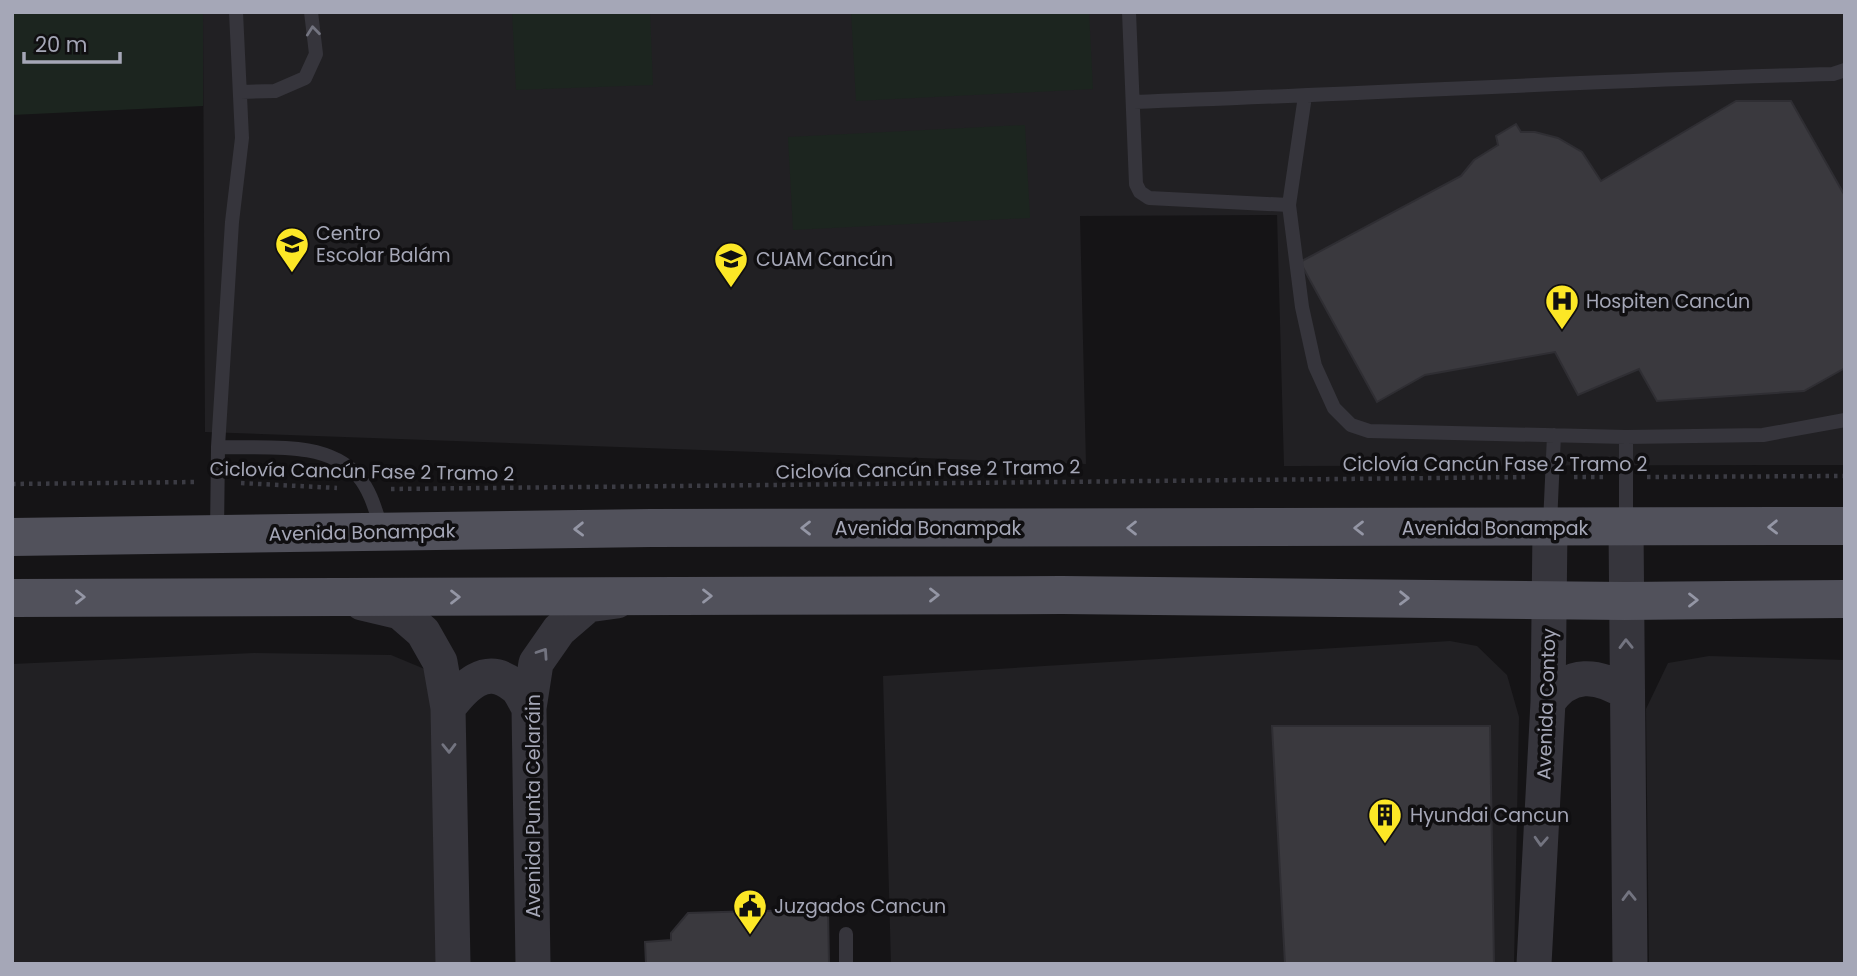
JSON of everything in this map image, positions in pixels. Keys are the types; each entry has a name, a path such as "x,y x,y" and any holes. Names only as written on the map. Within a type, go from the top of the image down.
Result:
{"main road":[{"name":"Avenida Bonampak","path":"12,537 651,528 1845,526"},
{"path":"12,598 1062,594 1625,601 1845,599"}],"street":[{"name":"Avenida Contoy","path":"1534,964 1548,702 1550,527"},
{"path":"1626,528 1630,964"},
{"name":"Avenida Punta Celaráin","path":"533,964 529,708 536,663 559,630 588,605 649,596"},
{"path":"338,598 400,612 423,632 440,662 448,708 453,964"},
{"path":"448,708 467,682 490,676 514,685 529,708"},
{"path":"1548,702 1562,686 1584,678 1609,681 1627,692"}],"lane":[{"path":"217,534 218,447 232,222 242,138 236,12"},
{"path":"241,92 275,91 305,78 316,54 311,12"},
{"path":"1129,12 1136,184 1140,192 1149,198 1289,205"},
{"path":"1134,102 1304,96 1583,80 1833,74 1845,70"},
{"path":"1304,96 1289,205 1302,307 1315,366 1334,408 1351,425 1369,431 1626,437 1763,435 1845,421"},
{"path":"1550,527 1554,435"},
{"path":"1626,437 1626,528"},
{"path":"218,447 321,452 356,474 366,489 382,532"},
{"path":"846,934 846,964"}],"path":[{"name":"Ciclovía Cancún Fase 2 Tramo 2","path":"12,484 217,482 366,489 1845,476"}],"shaded area":[{"path":"12,12 203,12 203,106 12,115"},
{"path":"203,12 1845,12 1845,465 1284,466 1277,215 1080,216 1086,464 205,432"},
{"path":"512,12 650,12 653,85 516,90"},
{"path":"851,12 1089,12 1093,89 856,101"},
{"path":"1025,125 1030,218 793,230 788,137"},
{"path":"1450,641 1477,646 1507,675 1519,717 1514,964 891,964 883,676"},
{"path":"254,653 391,655 427,670 440,704 442,964 12,964 12,664"},
{"path":"1709,656 1845,660 1845,964 1649,964 1646,709 1668,663"}],"building":[{"path":"1736,101 1791,101 1845,196 1845,368 1804,391 1657,401 1639,369 1578,395 1555,352 1425,375 1377,402 1300,262 1461,176 1474,160 1498,145 1496,136 1516,124 1521,132 1535,132 1558,138 1582,152 1601,181"},
{"name":"Hyundai Cancun","path":"1272,726 1490,726 1494,964 1285,964"},
{"name":"Juzgados Cancun","path":"828,909 829,964 646,964 645,942 671,940 671,933 688,913"}],"place":[{"name":"Centro Escolar Balám","path":"292,274"},
{"name":"CUAM Cancún","path":"731,289"},
{"name":"Hospiten Cancún","path":"1562,331"},
{"name":"Hyundai Cancun","path":"1385,845"},
{"name":"Juzgados Cancun","path":"750,936"}]}
